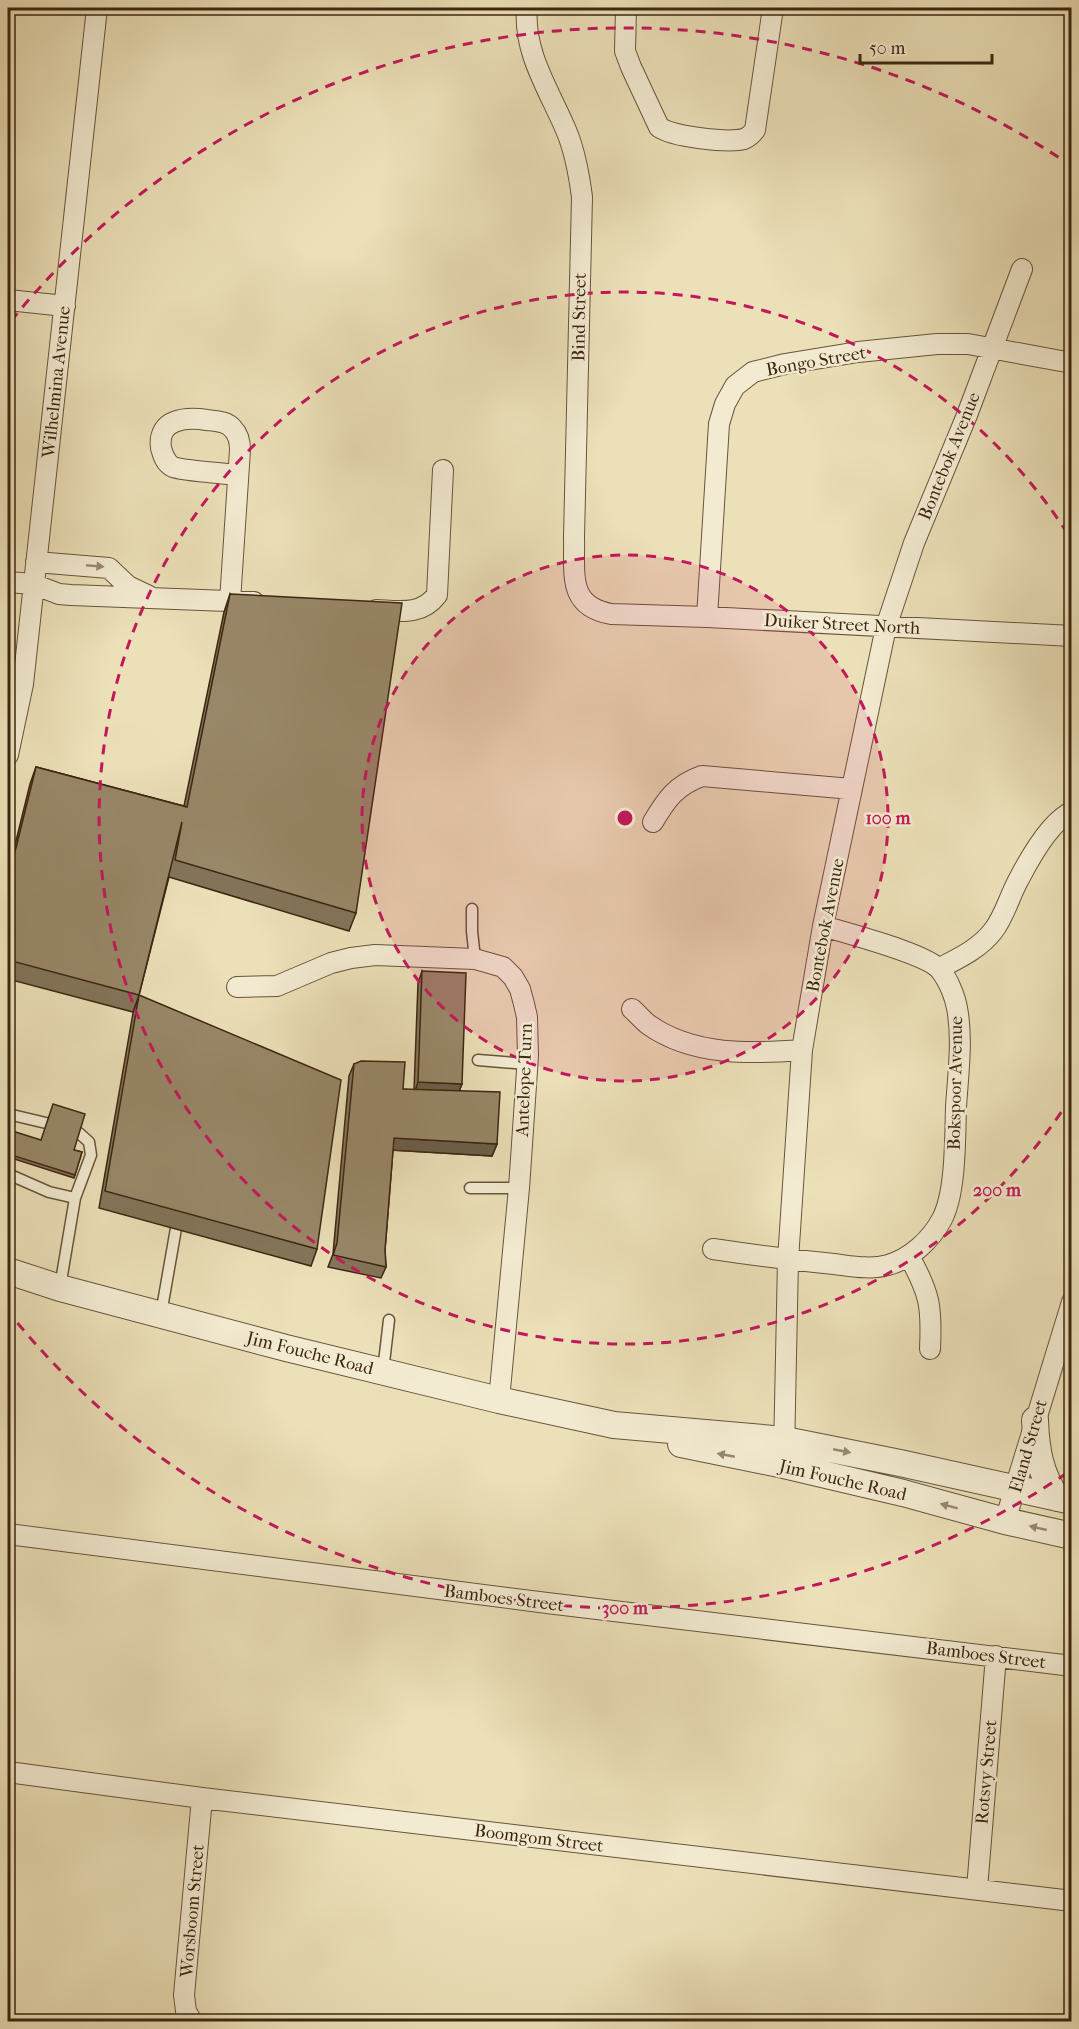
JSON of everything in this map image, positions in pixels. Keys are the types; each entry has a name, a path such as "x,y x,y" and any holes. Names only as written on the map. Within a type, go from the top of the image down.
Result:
{"street":[{"name":"Wilhelmina Avenue","path":"8,755 23,684 97,8"},
{"name":"Bind Street","path":"528,8 526,20 530,45 544,87 566,130 577,162 582,197 575,586 580,599 586,605 598,612 612,614"},
{"path":"626,8 626,51 660,127 678,135 734,140 748,137 755,130 773,8"},
{"name":"Bontebok Avenue","path":"784,1453 788,1260 802,1050 823,926 886,627 914,543 1022,269"},
{"path":"8,300 65,306"},
{"name":"Bongo Street","path":"707,617 718,424 735,386 753,372 785,364 858,352 937,344 968,344 1071,363"},
{"path":"353,608 410,612 432,603 437,595 443,470"},
{"path":"230,601 238,475"},
{"path":"36,562 109,568 128,586 151,597"},
{"path":"8,582 33,584 59,594 275,603"},
{"name":"Duiker Street North","path":"612,614 1071,636"},
{"path":"653,822 665,802 675,792 686,782 702,776 852,789"},
{"path":"823,926 893,947 940,968 980,945 994,930 1020,877 1046,836 1060,818 1071,812"},
{"name":"Antelope Turn","path":"237,987 277,986 331,963 351,958 395,955 476,959 503,968 513,977 520,989 527,1017 527,1064 519,1188 499,1400"},
{"name":"Bokspoor Avenue","path":"712,1249 869,1268 887,1266 909,1256 925,1241 942,1220 948,1203 952,1177 959,1051 957,1007 940,968"},
{"path":"632,1009 648,1025 673,1038 699,1047 764,1053 802,1050"},
{"path":"909,1256 927,1293 932,1316 930,1349"},
{"name":"Jim Fouche Road","path":"8,1271 60,1288 286,1348 499,1400 614,1425 784,1453 900,1463 1064,1500"},
{"name":"Eland Street","path":"1005,1521 1071,1302"},
{"path":"1035,1420 1036,1442 1045,1478 1064,1500"},
{"name":"Jim Fouche Road","path":"784,1453 903,1493 1005,1521 1071,1536"},
{"name":"Bamboes Street","path":"8,1534 547,1603 1071,1666"},
{"name":"Rotsvy Street","path":"977,1889 996,1656"},
{"name":"Boomgom Street","path":"8,1772 202,1798 1071,1901"},
{"name":"Worsboom Street","path":"192,2022 186,2011 184,1995 202,1798"}],"lane":[{"path":"472,909 473,945 476,959"},
{"path":"478,1060 527,1064"},
{"path":"8,1114 46,1123"},
{"path":"60,1288 75,1198 91,1155 89,1142 79,1133"},
{"path":"8,1174 49,1192 75,1198"},
{"path":"470,1188 519,1188"},
{"path":"161,1314 182,1204"},
{"path":"383,1371 389,1320"}],"building":[{"path":"230,594 402,603 356,913 175,860 182,822 139,995 8,960 8,880 36,767 187,807"},
{"path":"422,971 466,973 462,1084 418,1082"},
{"path":"139,995 341,1080 317,1249 105,1191"},
{"path":"361,1061 405,1062 403,1089 500,1092 497,1144 394,1138 385,1250 386,1267 333,1255 337,1243 354,1064"},
{"path":"53,1104 85,1114 74,1150 82,1152 75,1175 8,1154 9,1130 41,1140"}]}
